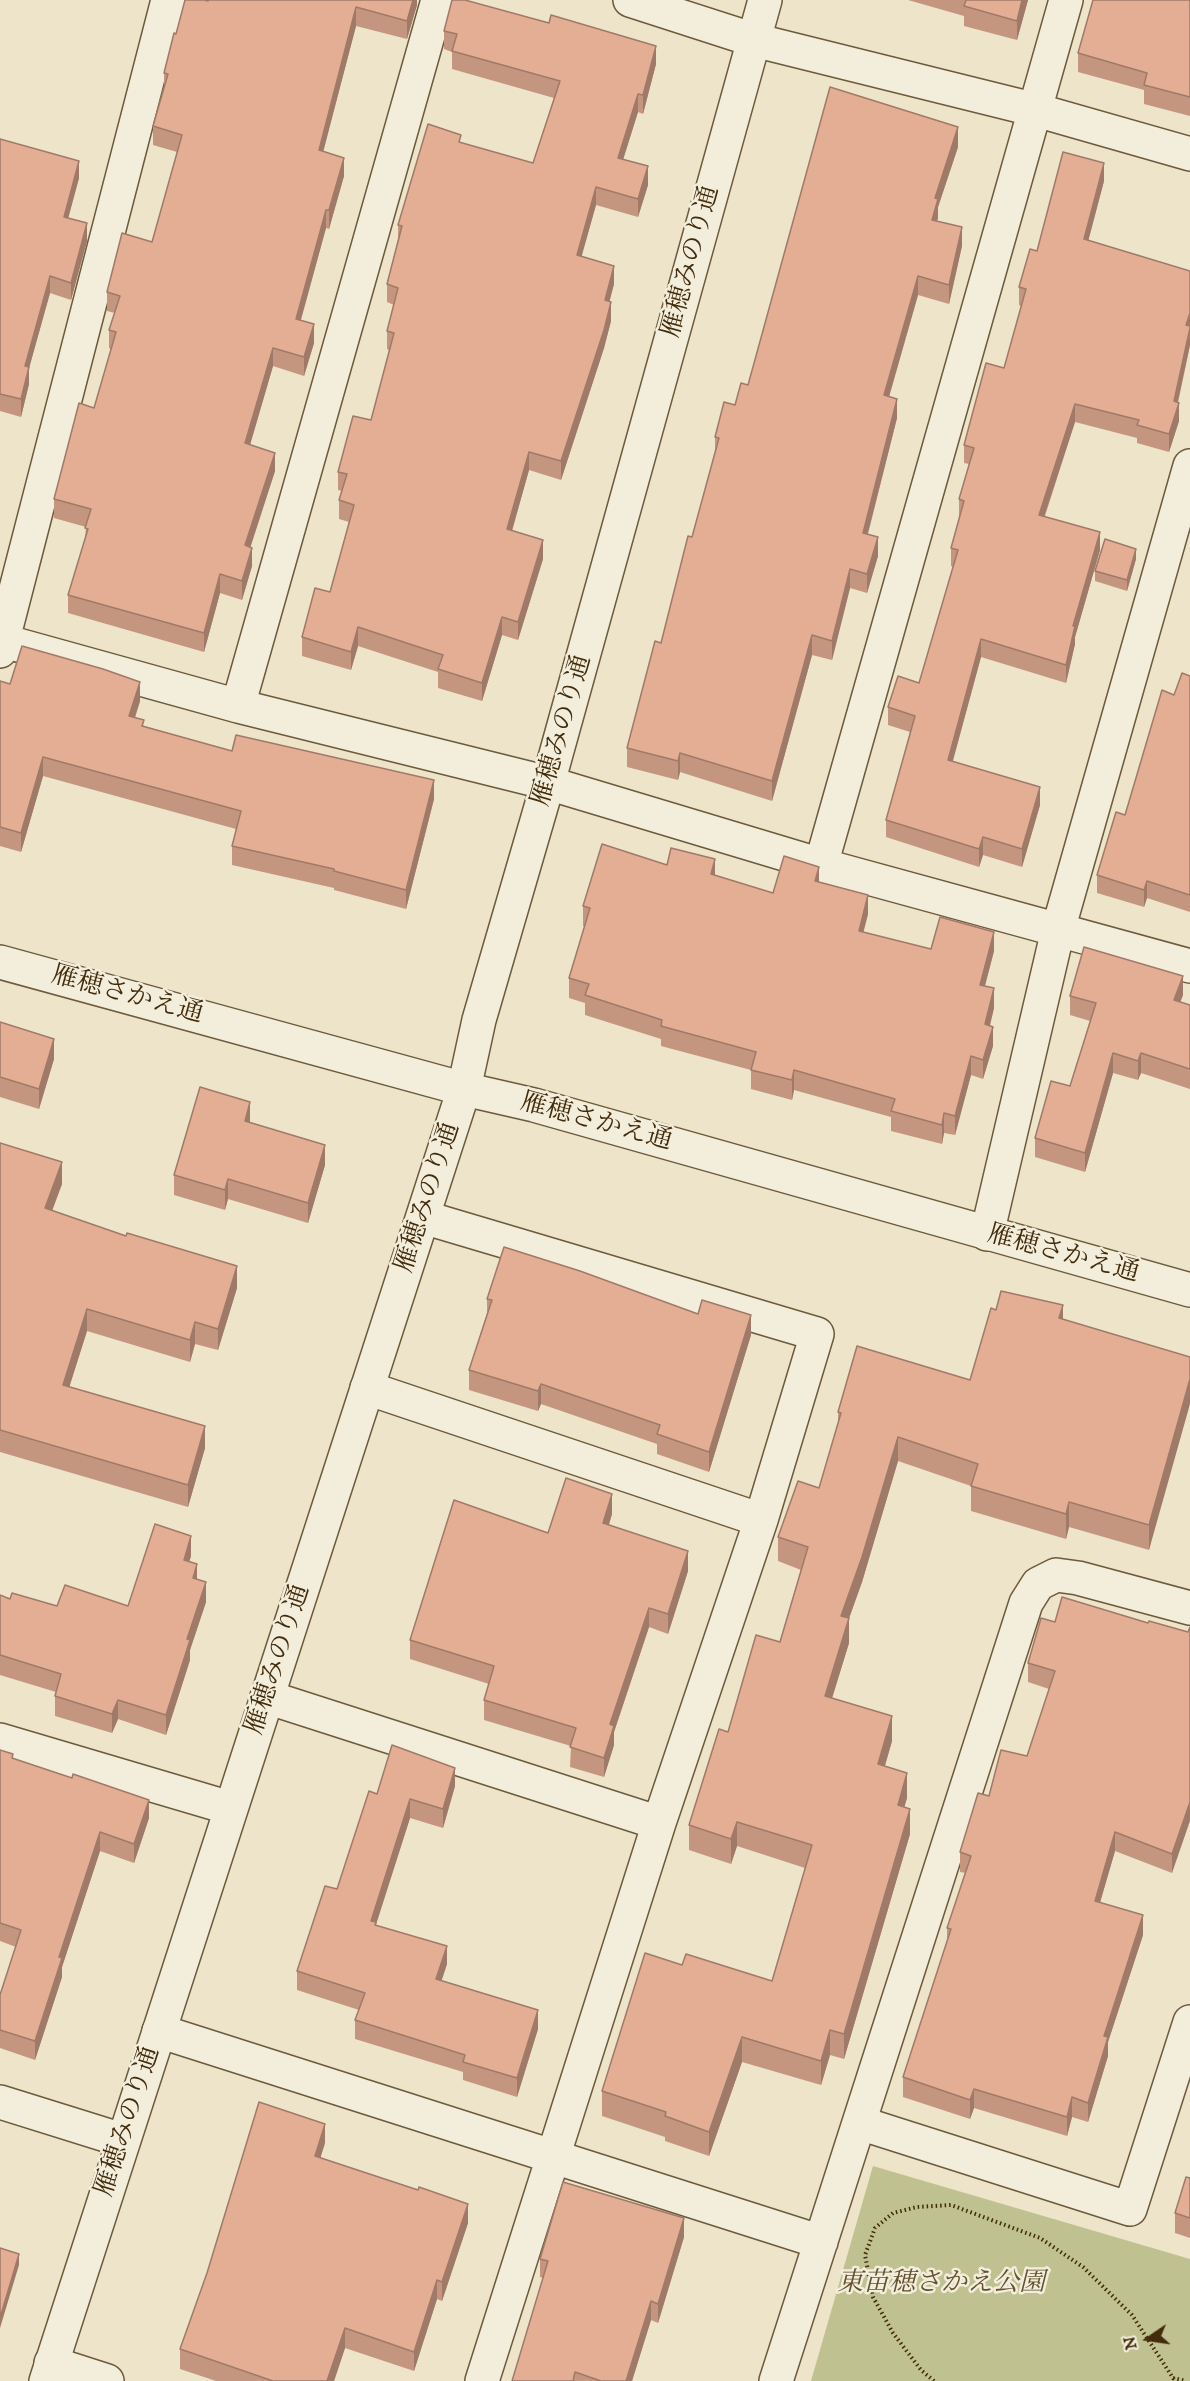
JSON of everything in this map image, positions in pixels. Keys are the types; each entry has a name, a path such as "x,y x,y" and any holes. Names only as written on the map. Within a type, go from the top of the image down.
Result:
{"street":[{"path":"168,0 1,644 548,783 821,865 1190,966"},
{"path":"238,706 438,0"},
{"path":"630,0 754,40 1036,110 1190,154"},
{"name":"雁穂みのり通","path":"48,2372 464,1089 479,1020 548,783 765,0"},
{"path":"821,865 1066,0"},
{"path":"987,1234 1058,930 1190,466"},
{"name":"雁穂さかえ通","path":"0,962 464,1089 534,1105 1190,1290"},
{"path":"423,1217 817,1334 761,1520 659,1823 482,2381"},
{"path":"367,1388 761,1520"},
{"path":"776,2381 1026,1603 1038,1584 1056,1575 1078,1578 1190,1608"},
{"path":"267,1697 659,1823"},
{"path":"0,1740 230,1808"},
{"path":"860,2123 1130,2209 1190,2022"},
{"path":"159,2031 821,2242"},
{"path":"0,2102 122,2140"},
{"path":"48,2372 107,2381"}],"path":[{"path":"934,2381 921,2370 893,2333 873,2297 865,2255 875,2228 893,2213 917,2207 951,2205 1040,2238 1083,2267 1132,2315 1174,2379 1186,2381"}],"green space":[{"name":"東苗穂さかえ公園","path":"873,2166 1190,2259 1190,2381 811,2381"}],"building":[{"path":"185,0 413,0 407,21 356,7 319,150 344,158 329,210 326,210 296,319 314,324 304,357 273,348 245,443 275,453 245,545 252,548 242,581 220,574 204,633 68,595 88,529 85,528 91,509 54,499 79,403 94,408 116,332 109,330 120,296 107,292 122,233 152,242 182,135 153,126 168,74 164,73 174,33 176,34"},
{"path":"452,0 465,0 549,23 551,15 656,46 643,95 638,94 618,158 648,166 638,199 596,187 577,255 614,266 605,300 611,302 604,330 561,461 529,452 507,529 543,540 518,622 502,617 482,683 438,669 443,655 358,627 351,652 302,637 315,588 330,592 354,505 339,500 347,474 338,472 353,416 371,420 394,333 387,331 398,288 387,284 402,226 398,225 428,124 461,135 459,142 533,163 560,81 452,51 457,34 444,31"},
{"path":"966,0 1022,0 1017,21 964,6"},
{"path":"1093,0 1190,0 1190,97 1144,85 1147,73 1078,53"},
{"path":"830,87 958,127 935,198 938,199 932,220 962,227 949,285 918,276 884,395 897,399 863,533 878,537 867,574 850,569 832,641 812,635 772,781 680,753 678,761 627,748 655,641 661,643 688,536 692,537 719,438 715,437 724,402 735,405 741,383 748,385"},
{"path":"0,139 79,161 64,217 87,223 71,283 50,276 25,366 29,367 21,399 0,394"},
{"path":"1063,152 1104,163 1084,239 1190,271 1190,313 1186,325 1190,328 1174,401 1179,403 1169,434 1137,425 1139,420 1075,404 1039,515 1100,532 1073,626 1075,626 1066,665 981,639 948,760 1040,787 1022,849 983,837 979,849 886,820 915,716 888,707 898,676 919,683 958,550 951,548 964,501 959,499 974,448 964,445 986,363 1004,368 1026,289 1019,287 1030,249 1037,251"},
{"path":"1105,539 1136,549 1127,580 1095,571"},
{"path":"22,646 140,682 129,716 144,720 142,726 232,751 236,735 434,780 406,890 334,871 334,869 232,846 241,811 43,757 21,833 0,827 0,681 10,684"},
{"path":"1182,673 1190,676 1190,895 1147,881 1144,890 1097,875 1116,812 1125,815 1162,690 1174,695"},
{"path":"602,844 667,865 671,848 715,859 711,874 773,893 784,856 819,867 815,881 868,895 859,931 931,949 940,917 994,932 980,985 994,988 985,1024 993,1027 983,1060 971,1056 955,1116 944,1113 942,1125 891,1111 895,1099 794,1070 792,1080 751,1070 756,1052 661,1026 662,1020 585,995 589,984 569,978 590,908 583,906"},
{"path":"1084,947 1183,976 1174,1000 1190,1005 1190,1069 1141,1053 1138,1061 1113,1053 1085,1153 1035,1138 1051,1081 1070,1086 1096,1003 1070,996"},
{"path":"0,1022 54,1039 39,1089 0,1077"},
{"path":"200,1087 250,1102 245,1121 325,1145 308,1203 228,1179 225,1190 174,1175"},
{"path":"0,1143 62,1162 45,1208 126,1236 127,1233 237,1266 218,1329 195,1322 190,1340 87,1309 63,1385 205,1426 188,1485 0,1430"},
{"path":"504,1247 580,1271 698,1314 702,1300 751,1315 709,1452 657,1434 660,1425 541,1384 538,1391 469,1370 492,1300 487,1299"},
{"path":"1001,1291 1063,1305 1059,1318 1190,1357 1190,1379 1149,1525 1069,1502 1066,1514 971,1486 978,1464 898,1437 862,1557 841,1616 849,1618 825,1696 892,1716 878,1764 907,1773 898,1805 910,1809 844,2034 830,2030 821,2061 742,2037 709,2132 665,2116 666,2112 602,2091 645,1953 682,1965 686,1954 772,1981 812,1845 737,1822 731,1839 689,1825 719,1729 728,1732 756,1635 780,1642 808,1547 778,1537 798,1481 819,1488 841,1413 838,1412 857,1346 970,1380 991,1308 996,1310"},
{"path":"566,1478 612,1494 603,1523 688,1551 668,1614 649,1608 610,1724 614,1726 604,1758 570,1747 576,1728 484,1700 494,1666 410,1640 454,1500 548,1533"},
{"path":"155,1524 191,1536 184,1560 197,1564 193,1578 206,1582 166,1715 118,1700 112,1714 55,1696 61,1674 0,1655 0,1595 10,1599 12,1593 57,1606 65,1585 128,1606"},
{"path":"1062,1597 1148,1623 1149,1621 1188,1632 1190,1627 1190,1802 1172,1854 1115,1832 1095,1901 1143,1915 1104,2036 1108,2037 1088,2103 1072,2097 1067,2117 974,2089 970,2100 903,2077 951,1929 947,1928 971,1856 960,1852 978,1793 989,1796 1001,1750 1027,1756 1055,1671 1028,1663 1041,1618 1055,1622"},
{"path":"392,1745 455,1768 443,1809 410,1799 371,1921 376,1922 375,1925 447,1946 436,1979 538,2010 517,2078 463,2062 465,2055 355,2020 365,1993 297,1971 325,1886 337,1889 369,1791 377,1794"},
{"path":"0,1750 13,1754 12,1758 72,1778 73,1774 149,1800 134,1844 100,1832 59,1957 62,1958 35,2041 0,2030 0,1995 21,1930 0,1923"},
{"path":"259,2102 325,2124 315,2156 468,2204 442,2282 437,2280 414,2352 345,2328 327,2381 273,2381 180,2349 207,2273"},
{"path":"1186,2177 1190,2178 1190,2218 1175,2213"},
{"path":"563,2182 684,2218 658,2304 651,2301 626,2381 601,2381 575,2372 573,2381 512,2381 548,2261 540,2259"},
{"path":"0,2248 19,2254 0,2318"}]}
